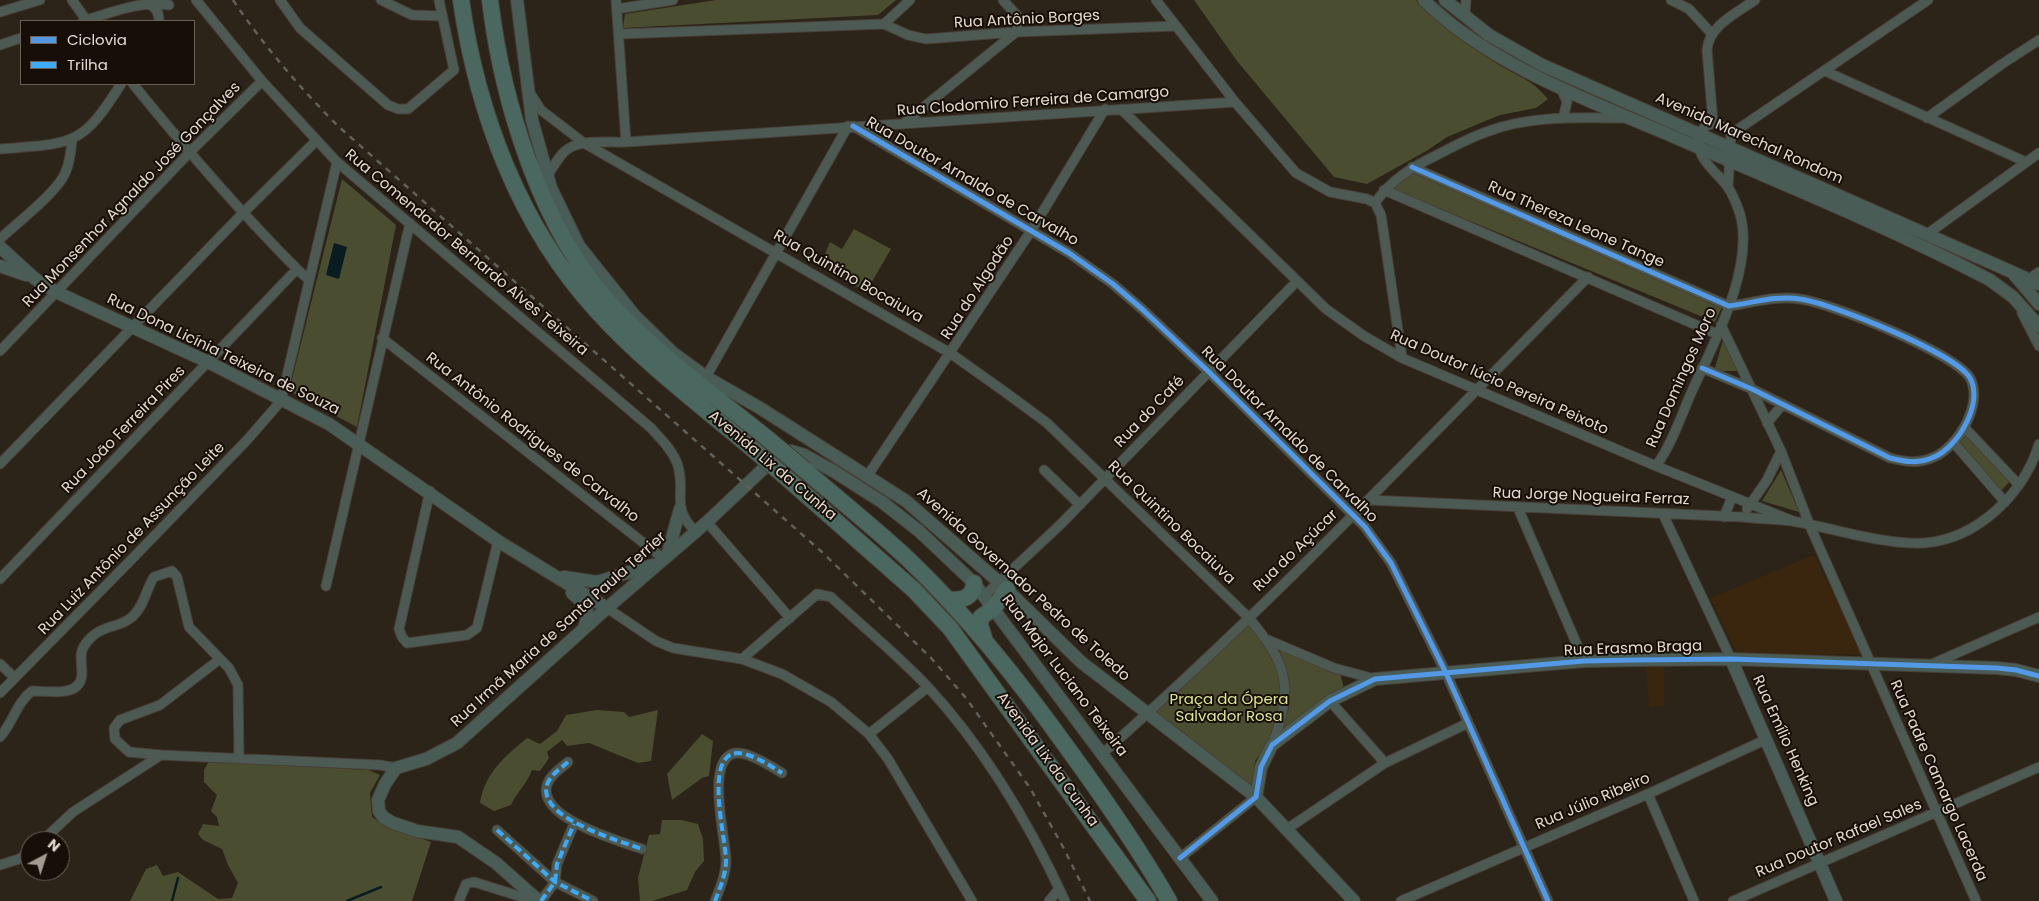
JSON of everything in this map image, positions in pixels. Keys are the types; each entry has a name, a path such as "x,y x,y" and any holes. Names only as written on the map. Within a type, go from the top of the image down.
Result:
{"highway":[{"name":"Avenida Lix da Cunha","path":"461,0 472,66 491,132 526,206 560,262 598,313 652,365 788,479 914,590 950,628 1148,901"},
{"name":"Avenida Lix da Cunha","path":"490,0 501,68 533,172 558,227 575,255 611,304 640,333 805,470 908,559 984,638 1026,690 1113,811 1136,844 1169,901"},
{"path":"579,246 627,320"},
{"path":"640,333 673,353"},
{"path":"948,600 967,597 971,594 974,583"},
{"path":"984,638 980,621 989,602 1004,586"}],"main road":[{"name":"Avenida Governador Pedro de Toledo","path":"517,0 532,120 551,188 579,246 635,316 673,353 706,377 868,475 906,501 1004,586 1081,662 1146,715 1256,797 1352,900"},
{"path":"1424,0 1460,31 1522,68 1698,148 1730,151 1990,280 2013,297 2039,326"},
{"name":"Avenida Marechal Rondom","path":"1445,0 1496,39 1542,65 1700,134 1730,151 2012,272 2039,304"},
{"name":"Rua Dona Licínia Teixeira de Souza","path":"0,247 34,278 56,292 208,362 281,401 330,424 430,491 498,541 607,608"},
{"path":"0,266 34,278"},
{"path":"2012,272 2036,278"},
{"name":"Rua Major Luciano Teixeira","path":"786,453 791,451 804,455 882,502 919,531 974,583 1212,901"},
{"name":"Rua Irmã Maria de Santa Paula Terrier","path":"396,768 426,759 457,743 584,631 607,608 696,532 762,470 786,453"},
{"name":"Rua Major Luciano Teixeira","path":"841,476 906,501"},
{"path":"548,572 567,578 597,582 663,560 680,509"},
{"path":"548,572 587,607 589,615 584,631"},
{"name":"Rua Erasmo Braga","path":"1256,797 1261,767 1272,746 1330,701 1375,680 1584,661 1730,659 1997,668 2016,670 2039,676"},
{"name":"Rua Emílio Henking","path":"1730,659 1767,739 1836,901"},
{"path":"396,768 378,800 378,811 383,817 393,823 417,831 458,837 496,863 538,901"}],"street":[{"path":"0,12 40,0"},
{"path":"72,0 84,20"},
{"name":"Rua Comendador Bernardo Alves Teixeira","path":"196,0 262,81 337,162 651,428 664,443 678,466 680,509"},
{"path":"280,0 300,28 388,105 398,109 408,109 452,74 454,65 439,0"},
{"path":"381,0 399,11 412,15 442,16"},
{"path":"626,142 616,4 672,0"},
{"path":"619,34 884,24 910,0"},
{"path":"903,124 1016,32 1020,18 1003,0"},
{"path":"1156,0 1235,102 1287,164 1307,181 1330,192 1374,202 1381,215 1402,358"},
{"path":"1465,15 1466,0"},
{"path":"1672,0 1688,9 1712,34"},
{"path":"1713,123 1707,50 1712,34 1725,21 1755,0"},
{"path":"1731,134 1928,0"},
{"path":"88,20 139,4 171,2"},
{"path":"160,20 171,2"},
{"path":"139,4 152,5 158,12 159,20"},
{"name":"Rua Antônio Borges","path":"884,24 908,35 926,40 1016,32 1176,26"},
{"path":"0,45 20,38"},
{"path":"1927,118 1987,74 2039,40"},
{"path":"1825,71 2026,162"},
{"name":"Rua Monsenhor Agnaldo José Gonçalves","path":"0,350 189,153 262,81"},
{"path":"0,149 55,144 72,140 102,114 120,85"},
{"path":"134,85 242,214 309,280"},
{"path":"1560,86 1567,102 1563,118"},
{"name":"Rua Quintino Bocaiuva","path":"527,88 541,110 584,143 776,251 950,353 1048,423 1248,617 1268,640"},
{"name":"Rua Clodomiro Ferreira de Camargo","path":"548,175 563,152 584,143 626,142 1105,109 1235,102"},
{"name":"Rua do Algodão","path":"868,475 1031,231 1105,109"},
{"name":"Rua Doutor lúcio Pereira Peixoto","path":"1121,109 1338,319 1402,358 1656,466 1793,521"},
{"path":"1374,202 1384,190 1412,167 1488,131 1511,124 1563,118 1629,118"},
{"path":"1698,148 1700,134 1706,126 1713,123 1722,124 1731,134 1728,187"},
{"path":"706,377 776,251 851,126"},
{"name":"Rua Doutor Arnaldo de Carvalho","path":"851,126 1069,252 1113,284 1209,372 1371,534 1391,563 1446,673 1548,901"},
{"path":"0,239 57,186 66,173 71,157 72,140"},
{"path":"0,464 242,214 316,141"},
{"name":"Rua Domingos Moro","path":"1656,466 1665,452 1721,325 1738,279 1742,231 1739,212 1728,187 1705,160 1698,148"},
{"path":"1926,235 2039,153"},
{"path":"281,401 337,162"},
{"name":"Rua Thereza Leone Tange","path":"1412,167 1729,306"},
{"path":"1384,190 1717,334"},
{"path":"326,586 410,223"},
{"name":"Rua João Ferreira Pires","path":"0,579 297,269"},
{"name":"Rua do Açúcar","path":"1102,754 1146,715 1369,500 1588,277"},
{"name":"Rua do Café","path":"1004,586 1297,281"},
{"path":"2013,297 2039,346"},
{"path":"1702,368 1752,389 1890,458 1902,461 1913,462 1936,456 1953,442 1964,427 1974,404 1976,394 1973,385 1962,368 1942,355 1820,302 1784,298 1729,306"},
{"name":"Rua Padre Camargo Lacerda","path":"1721,325 1781,451 1810,526 1976,901"},
{"name":"Rua Antônio Rodrigues de Carvalho","path":"382,338 663,560"},
{"name":"Rua Luiz Antônio de Assunção Leite","path":"0,693 186,504 281,401"},
{"path":"1767,423 1783,404"},
{"path":"1964,427 2019,485"},
{"path":"1953,442 2005,502"},
{"path":"1810,526 1907,542 1935,542 1954,536 1986,520 2005,502 2031,466 2039,444"},
{"path":"1743,518 1767,480 1781,451"},
{"path":"1044,470 1080,505"},
{"path":"430,491 399,629 402,638 407,643 467,635 477,628 498,541"},
{"path":"1724,517 1732,497"},
{"name":"Rua Jorge Nogueira Ferraz","path":"1369,500 1743,518 1793,521 1810,526"},
{"path":"1518,508 1584,661"},
{"path":"680,509 696,532"},
{"name":"Rua Emílio Henking","path":"1663,514 1730,659"},
{"path":"707,522 790,618"},
{"path":"0,737 9,726 22,699 32,691 69,690 76,687 82,675 81,653 84,646 104,627 125,622 133,617 154,577 172,571 177,577 189,627 229,668 238,685 239,758"},
{"path":"742,659 817,594 831,597 928,687 972,742 1007,793 1065,901"},
{"path":"607,608 656,641 672,648 742,659 807,686 832,702 869,734 888,758 914,799 972,901"},
{"path":"1928,666 2039,617"},
{"name":"Rua Erasmo Braga","path":"1268,640 1334,668 1375,680"},
{"name":"Rua Erasmo Braga","path":"1268,640 1280,665 1286,694 1283,717 1272,746"},
{"name":"Rua Irmã Maria de Santa Paula Terrier","path":"220,659 160,705 120,720 114,728 115,739 129,752 380,765 396,768"},
{"path":"0,664 15,678"},
{"path":"869,734 928,687"},
{"path":"1330,701 1385,763"},
{"path":"1287,829 1385,763 1468,723"},
{"name":"Rua Júlio Ribeiro","path":"1401,901 1648,794 1767,739"},
{"path":"716,901 724,876 726,860 718,782 720,766 729,757 746,754 782,773"},
{"path":"53,831 73,812 161,755"},
{"path":"568,762 553,774 546,791 552,805 574,824 642,849"},
{"name":"Rua Doutor Rafael Sales","path":"1733,901 2039,767"},
{"path":"1648,794 1694,901"},
{"path":"1180,858 1256,797"},
{"path":"459,901 466,884 474,882 538,901 556,882 557,864 574,824"},
{"path":"497,830 556,882 593,901"},
{"path":"0,865 20,858"},
{"path":"1049,901 1059,889"}],"shaded area":[{"path":"1814,555 1863,654 1738,656 1710,598"},
{"path":"1646,666 1664,666 1664,706 1649,707"}],"green space":[{"path":"716,0 896,0 878,15 623,28 625,14"},
{"path":"1194,0 1416,0 1456,36 1531,83 1548,99 1536,108 1500,115 1447,137 1428,150 1367,184 1334,177 1237,61"},
{"path":"1413,173 1723,305 1715,322 1392,189"},
{"path":"342,179 396,225 357,427 289,391"},
{"path":"854,229 891,249 866,292 820,266 830,242 842,249"},
{"path":"1723,340 1738,371 1714,371"},
{"path":"1968,432 2012,479 2000,492 1958,443"},
{"path":"1781,470 1799,512 1762,501"},
{"name":"Praça da Ópera Salvador Rosa","path":"1246,623 1269,648 1280,678 1281,694 1275,728 1268,746 1255,762 1255,793 1154,713"},
{"path":"1280,650 1340,673 1344,688 1282,732 1289,707"},
{"path":"597,710 624,712 629,717 658,710 651,761 638,763 589,743 567,746 562,740 547,752 549,758 540,771 532,770 511,805 494,811 480,803 482,793 491,774 527,738 540,744 557,731 566,715"},
{"path":"702,734 713,741 709,776 702,778 672,800 667,774"},
{"path":"209,761 369,770 380,775 370,793 372,817 393,829 431,842 412,901 130,901 146,869 157,865 163,876 178,872 218,899 232,898 238,883 222,849 203,840 198,834 203,824 219,826 217,817 211,811 217,795 204,782 204,770"},
{"path":"662,820 681,820 698,824 703,839 704,861 695,872 687,890 652,901 640,901 638,878 649,835 660,834"}],"water":[{"path":"334,243 347,247 339,279 326,275"}],"waterway":[{"path":"172,901 178,878"},
{"path":"347,901 381,887"}],"railway":[{"path":"233,0 283,66 339,127 822,552 931,658 966,698 1030,788 1062,845 1090,901"}],"marked path":[{"path":"715,901 726,865 719,793 720,775 724,761 733,754 748,755 782,773"},
{"path":"568,762 548,781 547,797 555,808 567,818 582,826 642,849"},
{"path":"541,901 555,882 557,864 574,824"},
{"path":"497,830 555,882 593,901"}],"cycle path":[{"path":"853,126 1069,253 1113,284 1209,372 1365,527 1391,563 1446,673 1548,901"},
{"path":"1412,167 1729,306 1791,298 1816,303 1863,319 1918,343 1960,368 1970,378 1974,399 1966,423 1952,444 1934,457 1918,461 1907,461 1890,458 1752,389 1702,368"},
{"path":"1180,858 1256,797 1261,767 1272,745 1330,701 1375,679 1584,661 1731,659 1997,668 2016,670 2039,676"}]}
